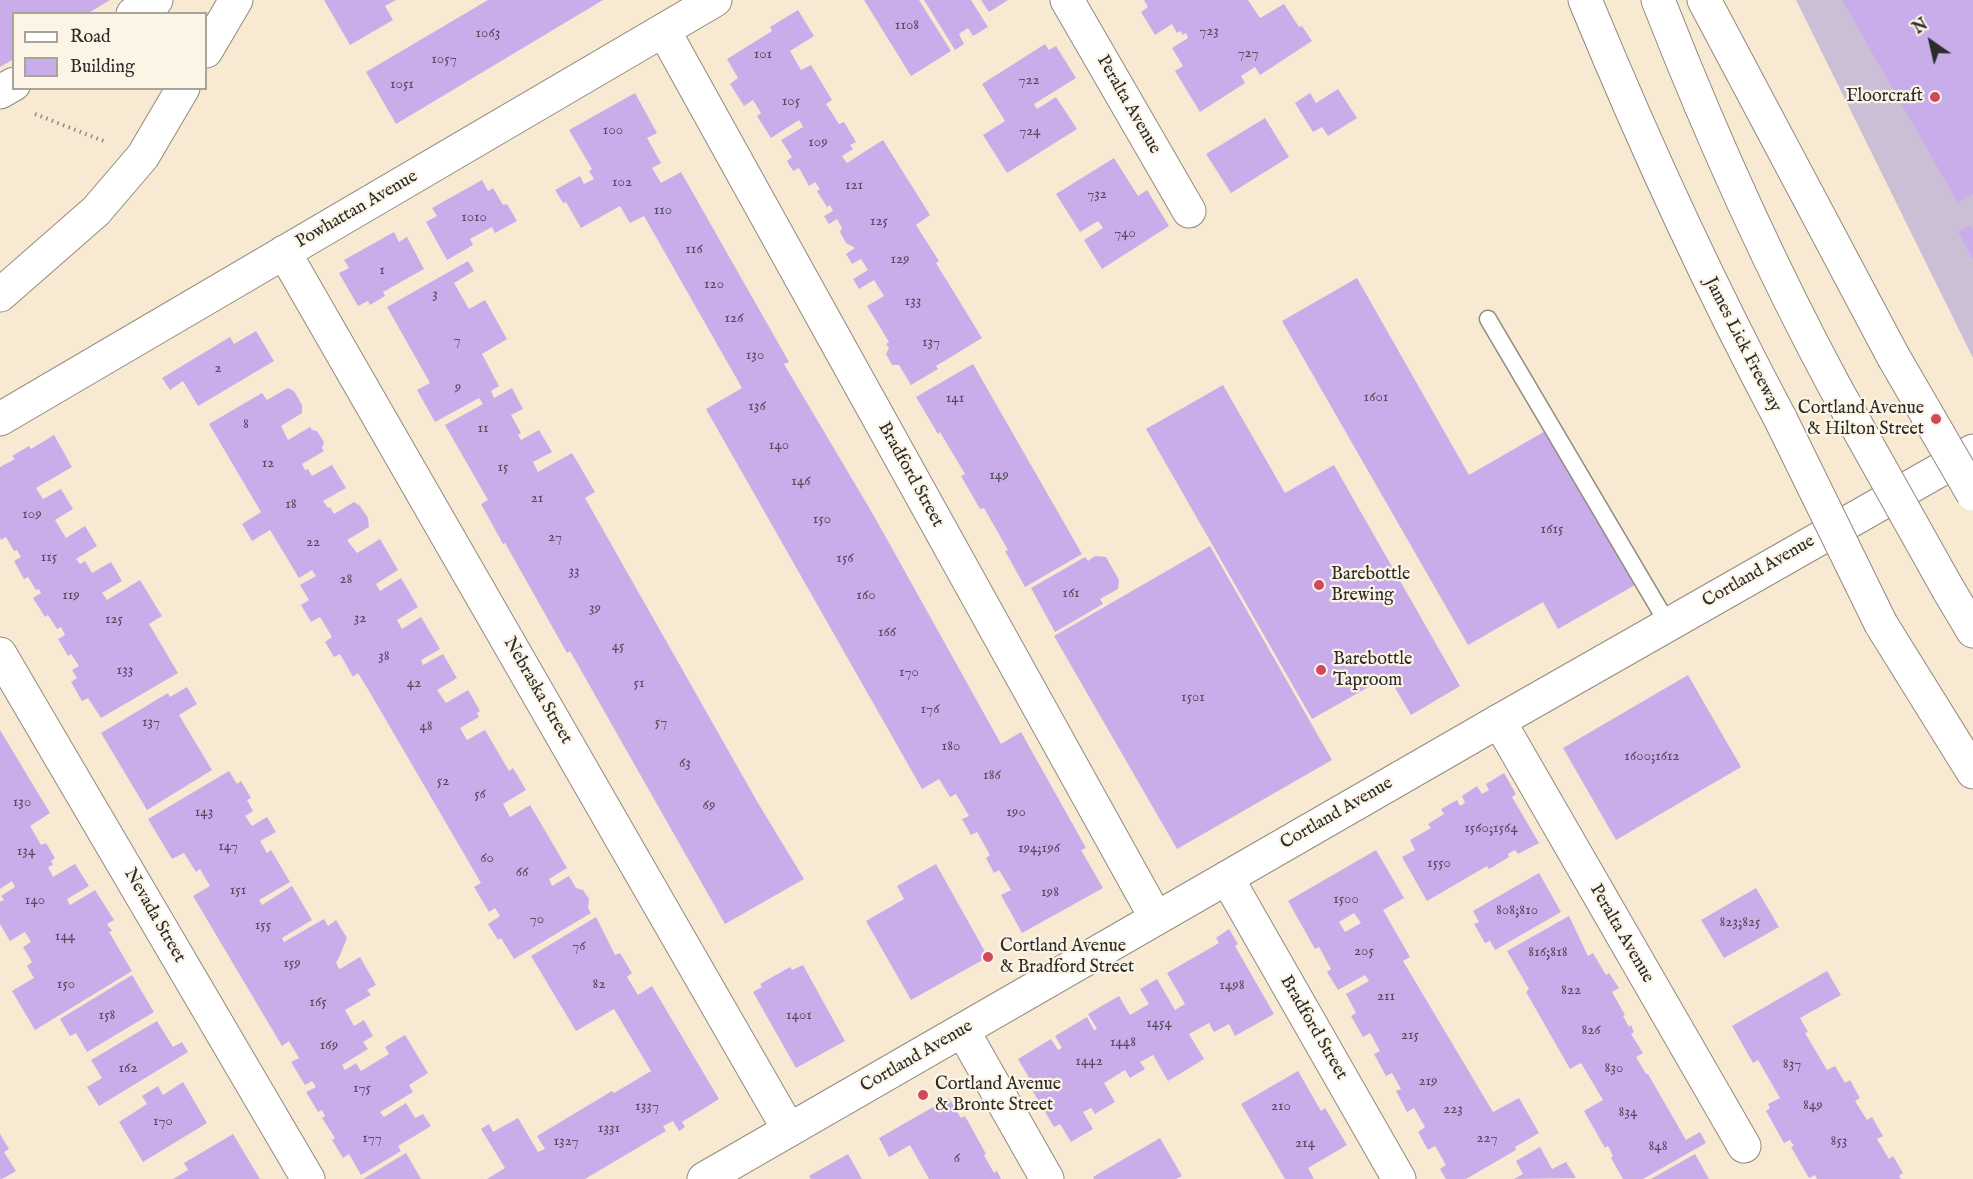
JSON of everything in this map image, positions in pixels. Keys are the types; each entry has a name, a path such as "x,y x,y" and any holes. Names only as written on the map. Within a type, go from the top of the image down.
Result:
{"main road":[{"path":"136,12 156,0"},
{"path":"207,49 236,0"},
{"name":"Powhattan Avenue","path":"0,419 664,32 715,0"},
{"name":"Peralta Avenue","path":"1067,0 1189,211"},
{"name":"James Lick Freeway","path":"1584,0 1677,213 1713,289 1781,420 1881,624 1968,765 1973,798"},
{"path":"1658,0 1707,122 1777,275 1836,389 1973,631"},
{"path":"1704,0 1893,356 1973,494"},
{"name":"Bradford Street","path":"664,32 1156,918"},
{"path":"0,295 96,211 143,156 182,90"},
{"path":"0,92 20,98"},
{"name":"Nebraska Street","path":"284,252 789,1130"},
{"name":"Cortland Avenue","path":"704,1179 1498,721 1973,451"},
{"name":"Nevada Street","path":"0,654 308,1179"},
{"name":"Peralta Avenue","path":"1498,721 1744,1146"},
{"name":"Bradford Street","path":"1227,878 1400,1179"},
{"path":"963,1031 1047,1179"}],"lane":[{"path":"1488,319 1668,624"}],"path":[{"path":"20,98 143,156"}],"shaded area":[{"path":"1796,0 1973,0 1973,358"}],"building":[{"path":"0,0 110,0 90,12 12,12 12,60 0,67"},
{"path":"324,0 396,0 385,6 393,20 350,45"},
{"path":"488,0 603,0 396,124 366,72"},
{"path":"864,0 919,0 951,51 911,76"},
{"path":"924,0 971,0 988,27 973,36 968,28 959,34 964,44 955,50"},
{"path":"981,0 1008,0 989,12"},
{"path":"1144,0 1248,0 1260,18 1284,4 1299,27 1302,26 1312,41 1260,75 1255,67 1241,76 1245,83 1200,112 1175,71 1183,66 1172,48 1188,38 1186,33 1183,35 1180,31 1177,33 1172,24 1155,35 1141,12 1148,7"},
{"name":"Floorcraft","path":"1842,0 1973,0 1973,194 1958,203"},
{"path":"798,10 814,36 790,51 801,70 811,65 832,100 826,104 839,124 844,122 856,142 850,145 853,149 842,156 847,163 883,140 930,215 916,225 939,261 936,263 982,338 936,366 938,369 911,385 899,365 892,365 886,354 889,348 886,344 889,342 867,306 884,296 874,280 859,289 853,279 868,270 861,259 852,264 846,254 855,248 846,243 837,219 829,224 824,216 833,211 830,205 827,207 817,191 820,189 815,182 809,186 799,168 793,171 787,161 792,157 781,140 803,127 799,120 771,138 757,116 761,113 753,100 744,106 730,84 738,78 727,59 772,31 770,27"},
{"path":"1045,44 1049,50 1056,46 1076,78 1034,104 1037,109 1056,97 1077,129 1007,173 983,135 1005,121 982,84"},
{"path":"1338,89 1357,118 1328,136 1322,127 1313,132 1295,103 1310,93 1316,103"},
{"path":"635,93 657,133 647,138 661,163 652,168 661,183 681,172 789,362 784,364 874,516 1001,744 1021,732 1086,848 1081,850 1103,888 1022,933 1001,895 1011,890 999,870 994,873 986,858 990,855 977,832 971,835 962,819 969,816 956,794 950,797 939,779 922,789 706,409 742,388 644,216 630,223 620,206 581,228 566,202 563,203 555,190 580,176 584,184 594,179 589,171 592,169 569,130"},
{"path":"1265,118 1289,157 1231,193 1206,154"},
{"path":"1114,158 1138,196 1147,190 1169,226 1102,269 1084,240 1103,228 1098,221 1080,232 1056,194"},
{"path":"482,180 488,191 493,188 503,205 507,204 517,221 495,233 492,227 470,239 473,245 447,260 426,222 437,216 432,208"},
{"path":"1970,225 1973,230 1973,259 1958,232"},
{"path":"394,232 399,242 407,237 424,269 383,292 385,296 370,305 368,301 358,306 339,273 349,268 344,260"},
{"path":"468,261 474,271 454,283 469,309 485,300 507,339 482,354 499,386 491,391 494,398 512,388 523,409 511,415 521,433 518,435 521,440 539,430 552,452 533,462 538,472 572,453 595,492 585,498 758,803 804,879 725,924 570,651 567,653 481,504 488,500 445,425 483,404 479,398 435,422 417,390 430,383 387,307"},
{"path":"1357,278 1469,475 1547,430 1635,585 1558,629 1543,602 1468,645 1282,321"},
{"path":"256,331 274,361 198,406 183,381 170,390 162,378 230,337 234,344"},
{"path":"973,364 1082,554 1025,587 1005,551 1008,550 984,508 980,509 961,476 965,474 916,397"},
{"name":"Barebottle Brewing","path":"1223,385 1285,493 1334,465 1460,686 1411,715 1388,676 1312,719 1146,429"},
{"path":"288,388 294,391 302,405 302,413 281,426 288,440 310,427 317,431 324,442 322,448 324,451 302,464 305,470 308,469 312,476 332,465 346,488 323,501 334,514 354,502 360,506 368,518 369,527 347,540 357,553 380,539 398,570 376,584 380,591 401,578 418,607 397,620 402,629 421,617 440,649 421,660 423,665 443,654 457,678 437,690 446,703 468,690 480,711 477,713 479,717 460,728 467,740 485,730 509,771 513,768 526,790 503,804 510,817 530,805 567,868 549,879 552,886 569,876 576,888 583,890 589,899 588,908 591,913 514,959 501,938 498,940 488,924 500,916 495,908 489,912 474,887 481,883 369,691 358,673 353,677 340,654 334,657 325,642 332,637 320,617 311,622 301,605 309,600 300,585 316,576 312,570 299,578 270,530 252,541 242,524 261,512 209,424 262,393 267,400"},
{"path":"54,435 72,467 36,488 43,499 61,489 73,509 55,520 66,538 85,526 97,546 76,559 80,564 85,561 92,573 111,562 122,581 102,593 107,600 140,580 162,616 149,624 178,673 101,718 88,698 82,701 71,682 77,678 72,670 79,666 71,654 68,656 58,639 65,635 61,627 57,629 48,615 45,617 33,598 41,593 39,589 36,590 28,577 24,579 14,561 21,557 17,550 14,551 6,537 1,540 0,537 0,467 15,459 12,456 29,446 31,449"},
{"path":"1210,546 1332,760 1177,849 1054,636"},
{"path":"1095,556 1106,557 1119,580 1118,589 1100,599 1103,604 1055,632 1031,588 1085,557 1088,561"},
{"path":"1688,675 1741,767 1616,840 1563,748"},
{"path":"187,687 197,704 179,715 212,770 147,810 101,733 168,693 170,697"},
{"path":"0,730 50,813 30,826 41,845 46,843 55,858 51,861 53,865 48,867 53,877 75,864 89,886 67,899 70,905 95,890 114,920 107,924 112,931 109,932 132,971 35,1030 12,991 34,978 27,966 32,962 23,947 31,942 25,932 10,941 0,924 0,902 4,900 1,896 15,887 12,881 0,889"},
{"path":"229,771 237,784 241,781 251,798 247,800 253,811 245,816 252,826 267,817 276,832 260,841 267,853 271,850 290,882 259,900 262,905 292,886 312,920 282,938 284,942 324,919 328,926 336,920 347,938 336,962 338,967 340,969 360,957 376,985 367,990 371,995 345,1010 354,1026 364,1020 373,1036 363,1042 368,1049 342,1065 345,1070 356,1063 361,1071 389,1054 385,1047 405,1035 428,1073 409,1085 413,1092 380,1112 384,1117 406,1103 415,1118 423,1114 431,1126 398,1146 401,1151 361,1175 349,1154 343,1158 332,1140 335,1138 322,1118 325,1116 322,1110 318,1112 306,1092 316,1087 312,1081 305,1085 291,1062 299,1058 289,1041 282,1046 193,896 210,886 200,869 196,872 184,853 172,859 148,819"},
{"path":"1504,773 1516,794 1512,797 1539,843 1518,854 1515,850 1508,854 1509,857 1489,869 1487,866 1427,901 1402,857 1415,850 1410,840 1431,828 1428,824 1444,814 1441,809 1457,800 1460,806 1465,803 1462,796 1477,786 1482,794 1489,790 1486,784"},
{"path":"1376,850 1404,898 1383,910 1410,957 1403,961 1493,1112 1519,1098 1539,1133 1515,1147 1516,1150 1466,1179 1446,1179 1440,1169 1446,1165 1435,1146 1428,1150 1418,1132 1425,1127 1414,1108 1407,1112 1396,1091 1401,1089 1392,1073 1386,1076 1374,1054 1380,1051 1370,1033 1363,1037 1351,1016 1356,1013 1346,994 1369,981 1365,975 1338,990 1327,972 1331,969 1319,947 1315,949 1288,901","holes":["1354,913 1361,923 1345,932 1339,922"]},
{"path":"936,864 988,957 911,1000 866,921 904,899 897,886"},
{"path":"1539,873 1561,912 1495,950 1490,941 1485,943 1474,924 1479,922 1473,911"},
{"path":"1756,888 1779,927 1724,958 1701,920"},
{"path":"1569,916 1588,956 1593,953 1606,975 1609,973 1619,988 1612,992 1629,1027 1631,1025 1634,1032 1631,1034 1643,1053 1636,1057 1646,1074 1686,1140 1700,1132 1706,1143 1643,1179 1623,1179 1611,1158 1613,1156 1608,1146 1605,1148 1584,1111 1603,1100 1581,1063 1570,1069 1526,992 1529,989 1507,951"},
{"path":"596,917 615,955 620,953 632,973 627,977 638,995 652,986 719,1099 682,1122 685,1127 679,1131 673,1121 663,1126 666,1131 585,1179 487,1179 505,1168 481,1129 489,1124 493,1132 518,1118 538,1152 545,1149 537,1136 612,1091 614,1093 651,1071 614,1009 576,1031 531,956"},
{"path":"1229,929 1238,944 1235,946 1274,1014 1235,1036 1229,1024 1214,1032 1209,1023 1189,1034 1204,1059 1168,1081 1153,1055 1140,1062 1145,1069 1130,1078 1125,1070 1104,1083 1115,1102 1095,1114 1091,1108 1083,1112 1093,1129 1071,1142 1060,1124 1054,1127 1032,1090 1035,1088 1018,1059 1051,1039 1058,1050 1062,1048 1055,1036 1087,1017 1094,1030 1097,1029 1088,1014 1119,996 1130,1015 1149,1004 1140,989 1157,979 1175,1010 1185,1004 1167,973 1219,943 1216,938"},
{"path":"803,965 845,1041 796,1068 753,992 762,987 760,984 790,967 792,970"},
{"path":"1827,971 1841,995 1800,1018 1808,1032 1805,1033 1827,1070 1835,1066 1845,1083 1850,1080 1860,1098 1855,1101 1867,1120 1872,1117 1883,1136 1877,1139 1889,1159 1893,1156 1903,1173 1899,1176 1901,1179 1817,1179 1815,1175 1809,1178 1791,1147 1794,1146 1790,1140 1784,1143 1766,1111 1770,1108 1768,1104 1780,1098 1758,1060 1753,1063 1732,1026"},
{"path":"132,975 154,1012 87,1052 76,1033 70,1036 60,1019"},
{"path":"157,1021 173,1047 182,1042 188,1052 99,1106 87,1087 102,1078 91,1060"},
{"path":"1298,1071 1321,1111 1325,1108 1347,1145 1308,1168 1314,1179 1285,1179 1241,1104"},
{"path":"183,1082 207,1123 143,1162 119,1122 147,1104 142,1096 158,1086 163,1095"},
{"path":"949,1098 961,1118 965,1116 994,1173 997,1171 1001,1179 929,1179 910,1145 889,1157 879,1138"},
{"path":"0,1134 9,1149 4,1152 16,1171 2,1179 0,1179"},
{"path":"233,1134 260,1179 173,1179 188,1170 184,1163"},
{"path":"1160,1138 1182,1176 1176,1179 1094,1179 1093,1177"},
{"path":"1540,1147 1552,1169 1566,1162 1576,1178 1514,1179 1523,1174 1516,1161"},
{"path":"406,1153 421,1179 363,1179"},
{"path":"848,1154 862,1179 811,1179 809,1176"},
{"path":"1695,1154 1709,1179 1651,1179"}],"place":[{"name":"Floorcraft","path":"1935,97"},
{"name":"Cortland Avenue & Hilton Street","path":"1936,419"},
{"name":"Barebottle Brewing","path":"1319,585"},
{"name":"Barebottle Taproom","path":"1321,670"},
{"name":"Cortland Avenue & Bradford Street","path":"988,957"},
{"name":"Cortland Avenue & Bronte Street","path":"923,1095"}]}
